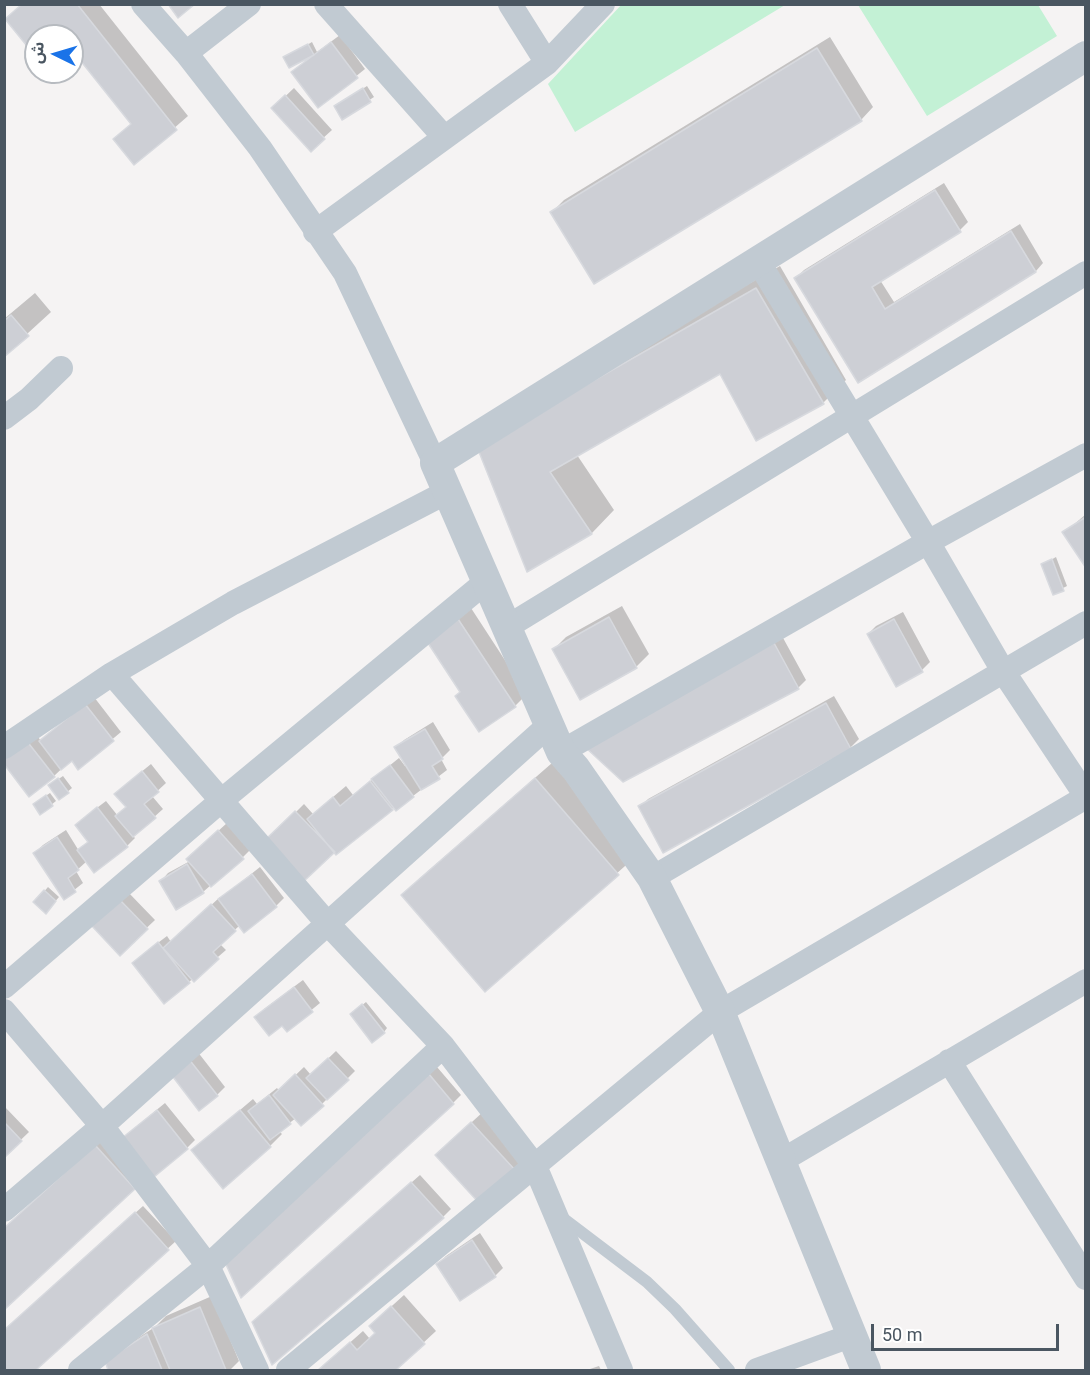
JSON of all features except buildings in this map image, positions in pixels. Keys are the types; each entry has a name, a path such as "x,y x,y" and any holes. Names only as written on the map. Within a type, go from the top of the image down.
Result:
{"street":[{"path":"143,4 186,53 260,148 345,273 435,463 561,752 576,769 652,878 720,1012 867,1371"},
{"path":"186,53 249,4"},
{"path":"326,4 444,137"},
{"path":"510,4 547,63"},
{"path":"315,232 547,63 603,4"},
{"path":"435,463 1086,56"},
{"path":"288,1371 720,1012 1086,796 1003,671 758,261"},
{"path":"507,627 1086,273"},
{"path":"4,418 29,399 61,368"},
{"path":"561,752 928,542 1086,455"},
{"path":"4,747 112,674 233,603 447,492"},
{"path":"4,987 222,800 487,581"},
{"path":"652,878 1086,623"},
{"path":"112,674 327,923 443,1046 536,1166 621,1371"},
{"path":"4,1210 102,1126 549,725"},
{"path":"782,1161 1086,981"},
{"path":"4,1011 102,1126 208,1266 257,1371"},
{"path":"86,1369 208,1266 443,1046"},
{"path":"949,1061 1086,1278"},
{"path":"757,1371 852,1335"}],"lane":[{"path":"555,1212 647,1282 675,1309 729,1371"}],"green space":[{"path":"622,4 785,5 575,132 548,84"},
{"path":"858,5 1038,5 1057,36 927,116"}]}
